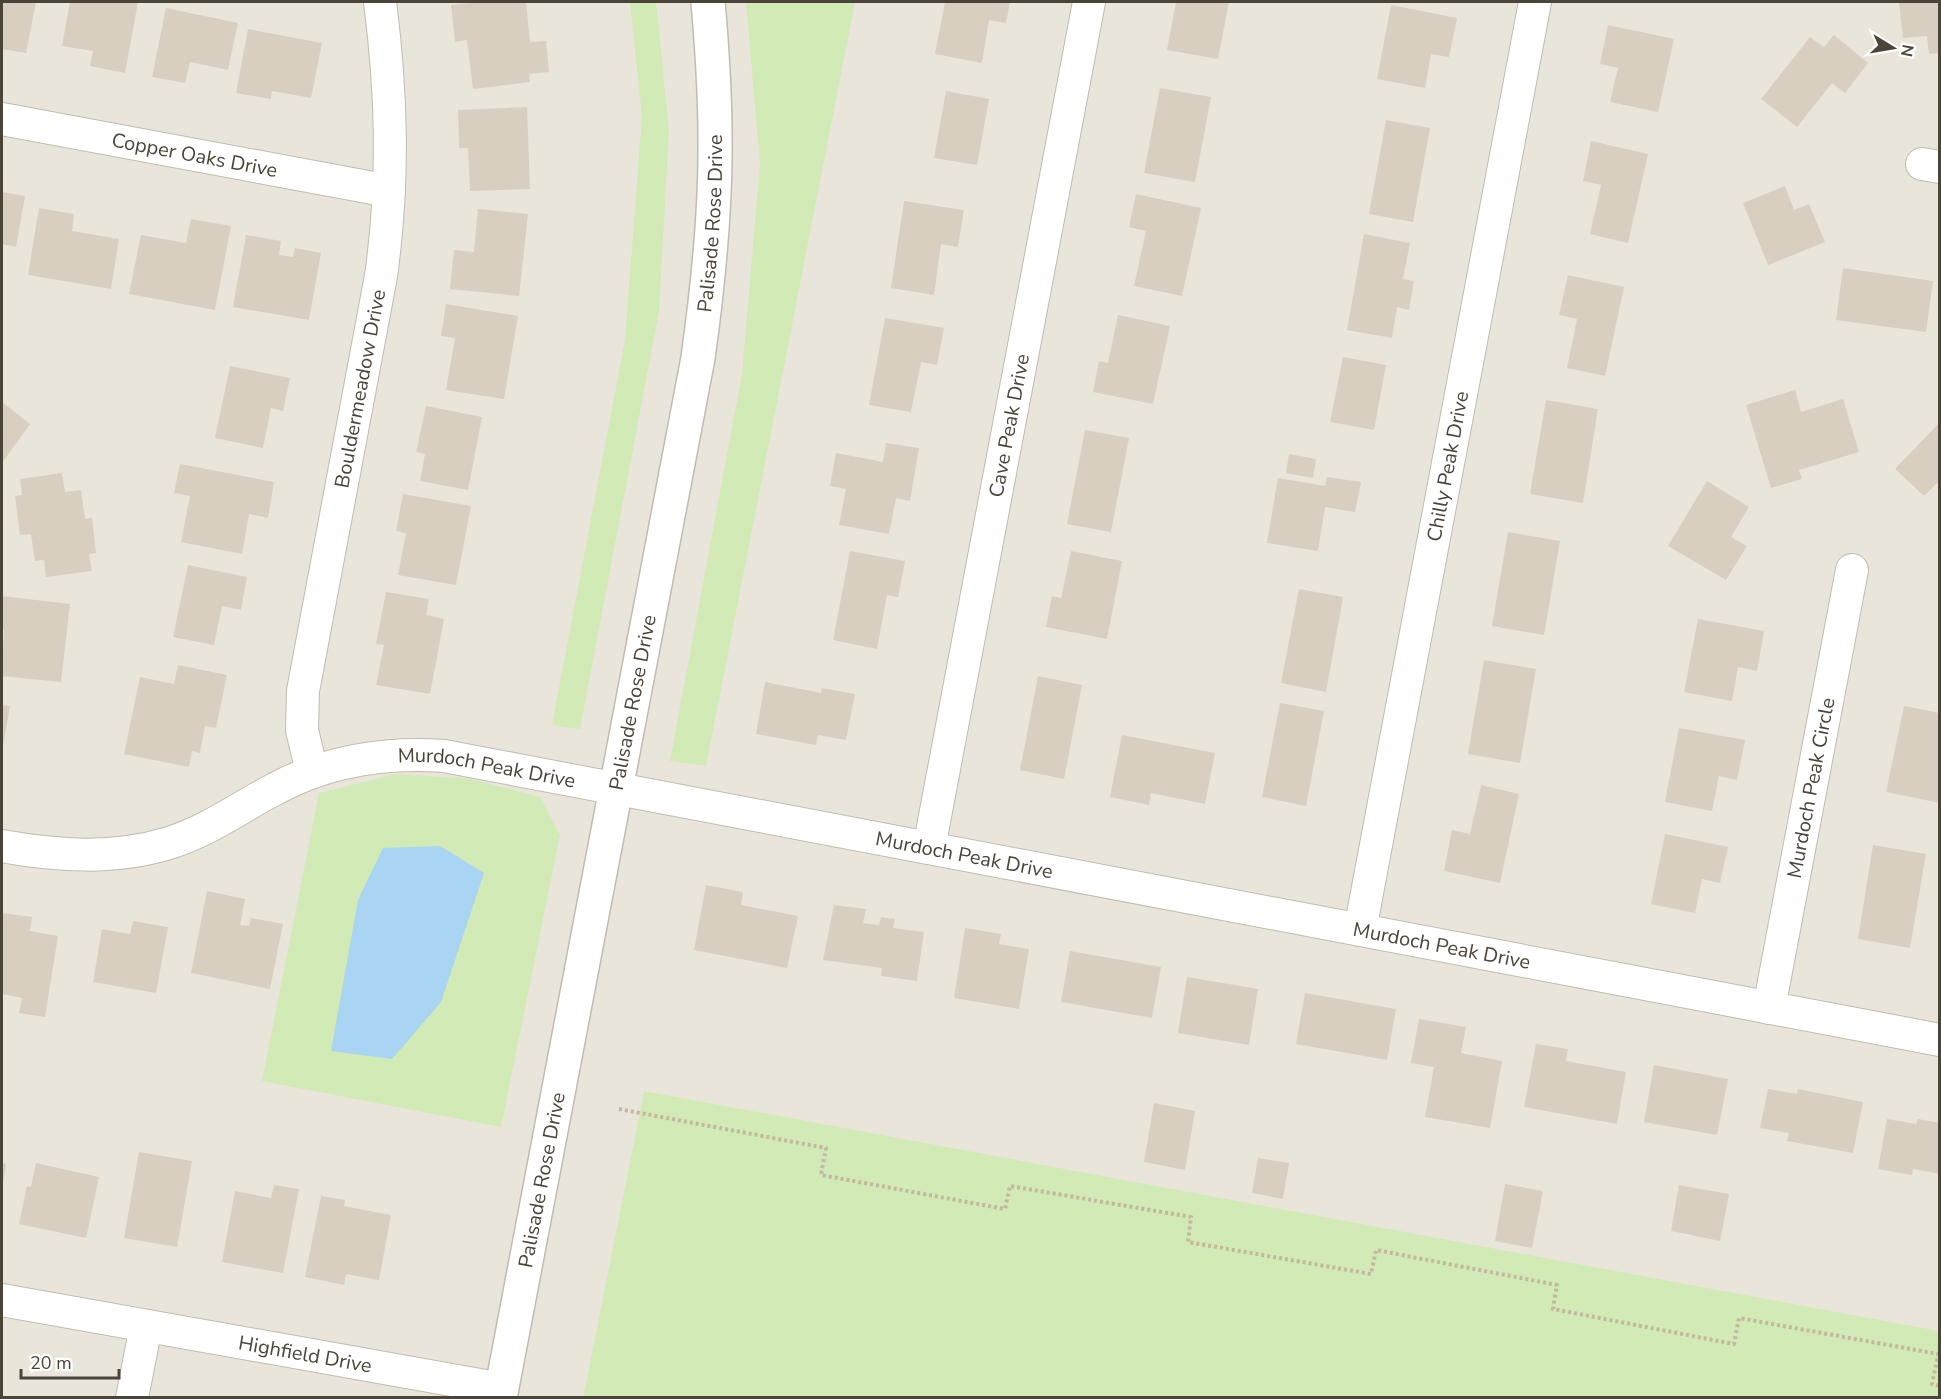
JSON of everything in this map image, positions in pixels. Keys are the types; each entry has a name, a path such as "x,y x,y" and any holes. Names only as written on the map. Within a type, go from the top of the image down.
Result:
{"street":[{"name":"Bouldermeadow Drive","path":"312,772 302,730 303,691 381,276 389,191 391,122 387,54 380,2"},
{"name":"Palisade Rose Drive","path":"501,1393 698,358 707,291 716,139 708,2"},
{"name":"Cave Peak Drive","path":"929,848 1089,2"},
{"name":"Chilly Peak Drive","path":"1360,930 1535,2"},
{"name":"Copper Oaks Drive","path":"2,119 389,191"},
{"name":"Murdoch Peak Circle","path":"1769,1008 1852,570"},
{"name":"Murdoch Peak Drive","path":"2,846 48,854 77,855 141,851 200,832 276,788 312,772 361,759 419,754 469,760 617,787 694,804 1940,1040"},
{"name":"Highfield Drive","path":"2,1300 501,1393"},
{"path":"132,1398 146,1326"}],"path":[{"path":"619,1109 826,1148 821,1175 1005,1209 1010,1186 1191,1217 1188,1242 1371,1274 1376,1250 1557,1285 1554,1309 1734,1344 1740,1318 1938,1354"},
{"path":"1940,1347 1932,1384 1940,1386"}],"shaded area":[{"path":"2,2 1939,2 1939,1336 644,1091 583,1397 2,1398"}],"green space":[{"path":"630,2 656,2 669,130 659,311 580,729 552,725 625,340 642,116"},
{"path":"746,2 855,2 706,766 670,761 742,374 760,164"},
{"path":"395,774 470,779 540,797 560,835 501,1127 262,1081 319,793"},
{"path":"644,1091 1939,1331 1939,1397 583,1397"}],"water":[{"path":"440,846 484,873 441,1002 392,1059 331,1051 358,900 383,848"}],"building":[{"path":"2,2 36,2 26,53 2,49"},
{"path":"70,2 138,2 125,73 90,66 93,51 62,46"},
{"path":"478,2 526,2 530,42 546,41 549,72 529,74 530,82 473,89 467,40 455,42 451,5"},
{"path":"945,2 1010,2 1006,23 989,20 982,63 935,54"},
{"path":"1176,2 1229,2 1218,59 1167,50"},
{"path":"1899,2 1940,2 1940,53 1929,54 1927,36 1903,38"},
{"path":"1391,5 1457,18 1449,57 1431,54 1425,88 1377,79"},
{"path":"166,8 238,23 228,70 190,62 185,83 152,77"},
{"path":"1608,25 1674,39 1658,112 1610,102 1618,68 1600,64"},
{"path":"248,29 322,43 311,98 272,91 271,99 236,93"},
{"path":"1834,35 1868,63 1845,93 1832,83 1797,127 1761,99 1810,37 1824,47"},
{"path":"1160,88 1211,97 1195,182 1144,173"},
{"path":"946,91 989,99 977,165 934,158"},
{"path":"527,107 530,189 470,191 468,148 459,148 458,110"},
{"path":"1386,120 1430,128 1413,222 1369,214"},
{"path":"1591,141 1648,154 1628,243 1590,234 1601,185 1583,181"},
{"path":"1785,186 1794,210 1809,204 1825,242 1768,265 1743,203"},
{"path":"2,192 25,196 16,247 2,244"},
{"path":"1136,194 1201,208 1182,296 1134,286 1146,231 1129,227"},
{"path":"904,201 964,210 958,247 941,244 934,295 891,288"},
{"path":"39,208 74,214 72,231 119,239 111,289 28,275"},
{"path":"478,209 528,214 519,296 450,289 454,250 474,252"},
{"path":"191,219 231,226 215,310 129,294 141,235 186,243"},
{"path":"1364,234 1410,243 1403,279 1414,281 1409,310 1397,307 1392,338 1347,330"},
{"path":"246,235 281,241 279,255 293,257 295,248 321,253 309,320 233,307"},
{"path":"1843,268 1933,281 1926,332 1836,320"},
{"path":"1568,275 1624,287 1605,376 1567,368 1577,319 1559,315"},
{"path":"446,304 518,316 504,399 446,390 455,338 441,336"},
{"path":"1118,315 1170,326 1153,404 1093,392 1099,361 1108,363"},
{"path":"885,318 944,328 937,365 921,362 911,412 869,405"},
{"path":"1343,357 1386,365 1374,430 1330,422"},
{"path":"230,366 290,378 283,411 271,408 263,448 215,438"},
{"path":"1795,390 1801,412 1843,399 1859,452 1799,470 1802,479 1771,488 1746,405"},
{"path":"1546,400 1598,409 1583,503 1530,494"},
{"path":"2,402 30,424 2,463"},
{"path":"426,406 482,417 468,490 420,481 425,454 416,452"},
{"path":"1940,422 1940,485 1937,483 1924,496 1895,469"},
{"path":"1085,430 1129,438 1111,532 1067,524"},
{"path":"886,443 919,448 910,501 896,498 889,534 839,525 846,489 830,486 836,453 883,462"},
{"path":"1289,454 1316,459 1313,478 1286,473"},
{"path":"180,464 274,482 268,518 249,514 242,554 181,542 190,496 174,493"},
{"path":"62,473 65,492 81,490 85,519 92,518 96,553 89,554 92,571 46,577 44,560 35,561 31,534 20,535 15,496 22,495 20,479"},
{"path":"1327,477 1361,482 1355,512 1325,507 1318,551 1267,543 1278,478 1325,486"},
{"path":"1707,481 1749,507 1731,537 1747,546 1726,580 1668,546"},
{"path":"403,494 471,506 456,585 398,575 406,533 396,531"},
{"path":"1508,532 1560,541 1544,635 1492,626"},
{"path":"850,551 905,561 898,597 887,595 877,649 833,640"},
{"path":"1071,551 1122,561 1107,639 1046,627 1052,596 1061,598"},
{"path":"188,565 247,577 241,610 222,606 214,645 173,637"},
{"path":"1299,589 1343,597 1326,692 1281,683"},
{"path":"386,592 429,599 426,615 444,619 430,694 376,685 384,645 376,644"},
{"path":"2,596 70,604 61,682 2,676 4,629 2,629"},
{"path":"1698,619 1764,631 1757,671 1738,667 1732,701 1684,692"},
{"path":"1484,660 1536,669 1520,763 1468,754"},
{"path":"178,665 227,675 216,728 205,726 200,753 192,751 189,767 124,754 140,677 174,684"},
{"path":"1038,676 1082,685 1064,779 1020,770"},
{"path":"765,682 821,693 822,688 855,694 846,740 818,735 816,745 756,734"},
{"path":"1280,703 1324,711 1306,806 1262,797"},
{"path":"2,705 10,706 3,746 2,746"},
{"path":"1904,706 1940,713 1940,803 1886,792"},
{"path":"1679,728 1745,740 1737,780 1719,776 1712,811 1665,802"},
{"path":"1122,735 1215,753 1205,804 1151,793 1149,805 1110,797"},
{"path":"1481,785 1519,794 1500,883 1444,871 1452,830 1470,834"},
{"path":"1665,834 1728,847 1720,883 1702,879 1695,913 1651,904"},
{"path":"1873,845 1926,854 1910,948 1858,939"},
{"path":"706,885 743,892 741,905 798,916 787,968 694,950"},
{"path":"207,891 245,899 240,925 249,926 251,918 283,924 270,989 191,973"},
{"path":"834,905 866,909 863,923 879,925 881,917 895,919 893,928 924,932 917,981 881,976 882,968 823,960"},
{"path":"2,913 32,917 30,931 58,936 45,1017 19,1013 22,998 2,994"},
{"path":"133,921 168,927 156,993 93,982 102,929 130,934"},
{"path":"965,928 1001,934 999,944 1029,949 1019,1009 954,998"},
{"path":"1070,951 1161,967 1152,1018 1061,1002"},
{"path":"1187,977 1258,989 1249,1045 1178,1033"},
{"path":"1305,993 1396,1009 1387,1060 1296,1044"},
{"path":"1419,1019 1466,1027 1461,1053 1502,1061 1490,1128 1425,1117 1434,1067 1411,1063"},
{"path":"1536,1044 1568,1049 1566,1061 1626,1072 1617,1124 1524,1107"},
{"path":"1654,1065 1728,1079 1717,1135 1644,1122"},
{"path":"1768,1089 1797,1094 1798,1089 1863,1102 1853,1153 1787,1141 1789,1133 1760,1128"},
{"path":"1154,1103 1195,1111 1185,1170 1144,1162"},
{"path":"1887,1119 1916,1124 1918,1119 1940,1123 1940,1174 1913,1169 1912,1175 1878,1169"},
{"path":"139,1152 192,1161 177,1247 124,1238"},
{"path":"1258,1158 1289,1163 1283,1199 1252,1193"},
{"path":"2,1163 6,1164 3,1183 2,1183"},
{"path":"36,1163 99,1177 86,1238 19,1224 27,1186 31,1187"},
{"path":"1505,1184 1543,1191 1532,1248 1495,1241"},
{"path":"274,1185 299,1189 283,1273 222,1262 235,1191 271,1198"},
{"path":"1679,1185 1729,1194 1720,1241 1671,1231"},
{"path":"321,1196 345,1200 344,1206 391,1215 379,1280 346,1274 344,1285 305,1277"}]}
